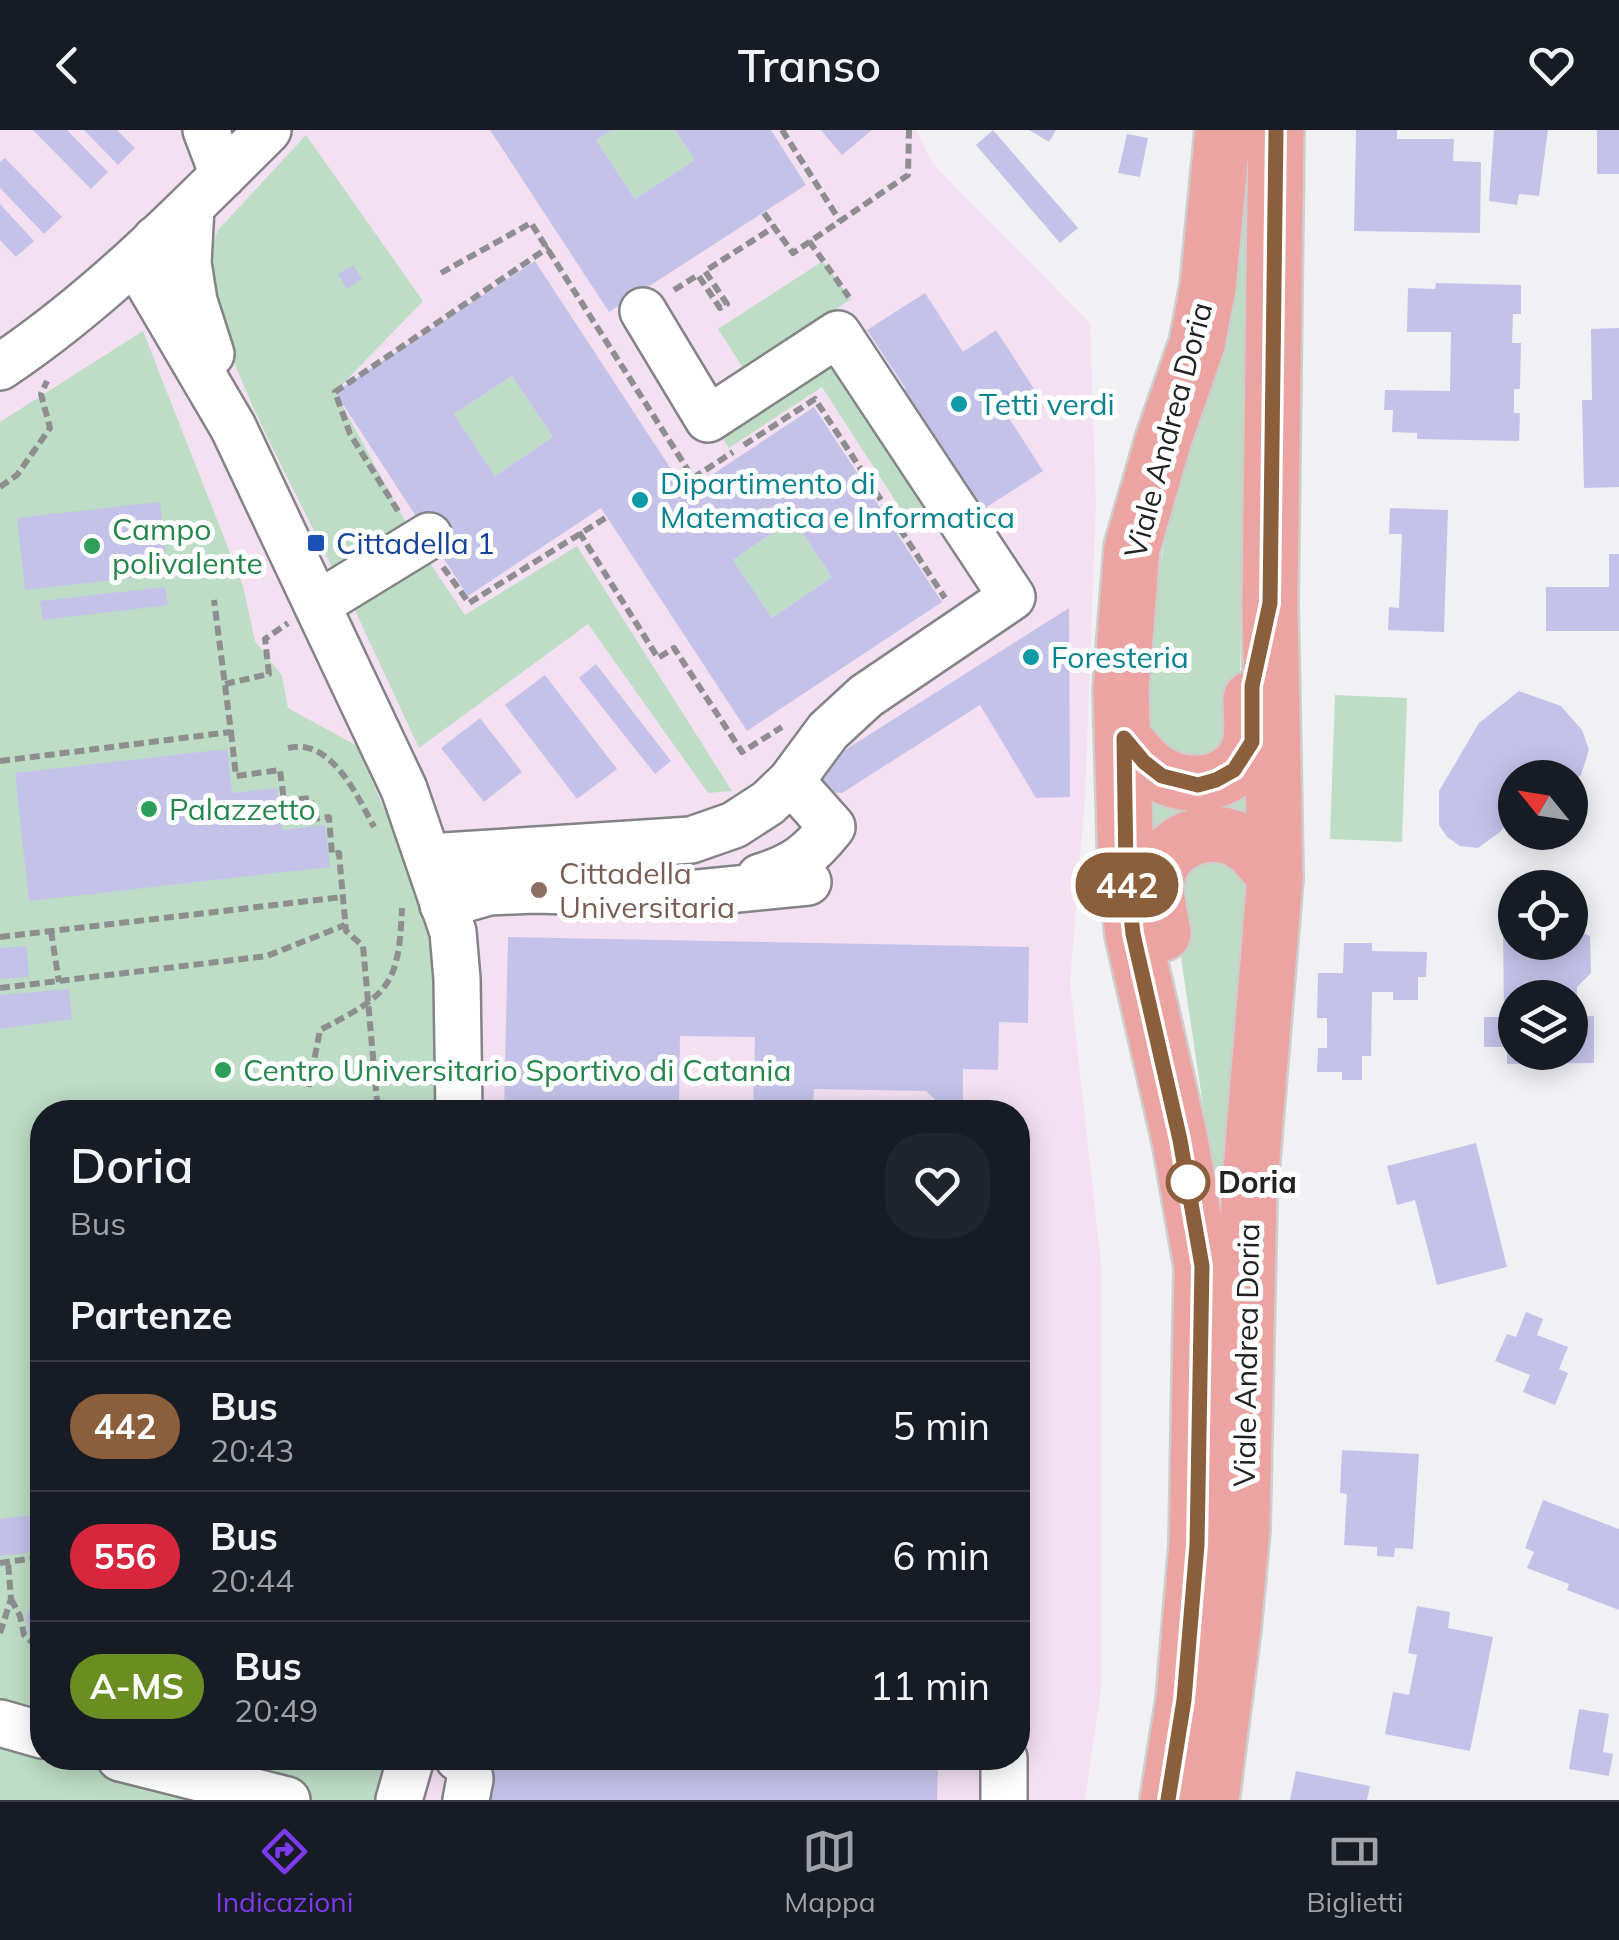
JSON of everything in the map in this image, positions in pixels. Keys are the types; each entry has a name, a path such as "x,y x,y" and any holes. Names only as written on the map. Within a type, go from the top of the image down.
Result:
{"main road":[{"name":"Viale Andrea Doria","path":"1168,1800 1184,1700 1197,1545 1202,1266 1180,1140 1133,934 1126,870 1122,688 1132,548 1197,344 1208,287 1222,130"},
{"name":"Viale Andrea Doria","path":"1211,1800 1234,1628 1242,1529 1249,1195 1274,878 1270,603 1276,130"},
{"path":"1124,738 1144,762 1162,776 1179,782 1198,785 1234,770 1252,742 1252,686 1270,603"},
{"path":"1202,1266 1196,1132 1156,893 1158,874 1178,844 1211,833 1237,840 1262,860 1274,878"}],"lane":[{"path":"206,130 223,175"},
{"path":"0,367 30,347 156,239 268,130"},
{"path":"191,206 188,264 194,302 233,427"},
{"path":"156,239 149,284 233,427 404,789 428,857 423,900 452,932 458,979 459,1100"},
{"path":"428,857 690,840 734,825 768,803 791,781 828,731 866,696 1012,597 838,334 708,419 646,315"},
{"path":"318,604 423,540"},
{"path":"710,892 781,870 811,853 832,826 791,781"},
{"path":"423,900 534,890 710,892 808,882"},
{"path":"0,1722 30,1731"},
{"path":"168,1770 287,1800"},
{"path":"399,1800 407,1770"},
{"path":"437,1800 442,1770"},
{"path":"466,1800 468,1770"},
{"path":"1004,1770 1004,1800"}],"path":[{"path":"782,130 840,220"},
{"path":"764,213 793,252 908,176 909,130"},
{"path":"441,274 531,223 693,478 815,399 945,599"},
{"path":"606,338 646,315 672,291 698,275 720,308 727,304 705,271 774,227"},
{"path":"809,242 857,308"},
{"path":"423,540 350,434 335,392 549,246"},
{"path":"0,487 18,475 50,428 41,394 51,371"},
{"path":"683,461 685,442"},
{"path":"671,469 683,461"},
{"path":"468,603 607,516"},
{"path":"579,532 658,658 674,648 742,752 791,721"},
{"path":"214,600 236,776 280,770 284,801 311,798 313,819 329,817 332,854 339,853 346,931 363,946 377,1100"},
{"path":"225,684 268,674 264,640"},
{"path":"0,761 231,732"},
{"path":"288,748 316,750 339,770 381,840"},
{"path":"0,937 343,897"},
{"path":"309,1087 320,1030 366,1006 387,987 402,920 423,900"},
{"path":"0,988 267,956 346,925"},
{"path":"51,931 59,982"},
{"path":"30,1559 4,1563 11,1599 24,1635 30,1640"},
{"path":"0,1633 11,1599"}],"shaded area":[{"name":"Cittadella Universitaria","path":"0,130 916,130 933,164 1090,323 1096,503 1085,798 1070,982 1101,1263 1101,1690 1085,1800 0,1800"}],"green space":[{"path":"612,130 675,130 695,160 635,199 596,140"},
{"path":"1249,130 1248,416 1240,712 1214,764 1151,745 1146,704 1158,574 1173,504 1216,372"},
{"path":"306,135 423,301 335,392 410,530 337,578 237,370 210,281 211,255 218,230"},
{"path":"823,261 851,299 745,371 718,329"},
{"name":"Centro Universitario Sportivo di Catania","path":"143,331 243,586 255,641 282,676 288,708 357,746 410,870 435,939 446,1100 30,1100 30,1770 394,1770 378,1800 0,1800 0,422"},
{"path":"835,345 932,505 911,525 822,387 729,448 713,423"},
{"path":"512,376 553,437 495,476 454,414"},
{"path":"793,519 832,577 772,618 733,560"},
{"path":"577,546 732,791 708,793 588,624 419,748 352,604 425,556 465,615"},
{"path":"1335,695 1407,698 1402,842 1330,839"},
{"path":"1242,784 1258,830 1148,848 1146,786"},
{"path":"1197,853 1251,872 1222,1531 1210,1152 1171,891"}],"building":[{"path":"33,130 67,130 108,172 91,189"},
{"path":"84,130 117,130 135,148 118,165"},
{"path":"490,130 612,130 596,140 635,199 695,160 675,130 771,130 806,185 609,312"},
{"path":"821,130 872,130 842,155"},
{"path":"993,130 1078,228 1060,243 976,145"},
{"path":"1029,130 1056,130 1049,142"},
{"path":"1356,130 1397,130 1397,139 1454,139 1453,161 1481,162 1480,233 1354,231"},
{"path":"1494,130 1548,130 1539,196 1519,194 1517,205 1489,201"},
{"path":"1597,130 1619,130 1619,174 1597,174"},
{"path":"1127,134 1148,138 1140,177 1118,173"},
{"path":"5,158 62,217 44,234 0,188 0,162"},
{"path":"0,204 34,241 16,257 0,240"},
{"name":"Dipartimento di Matematica e Informatica","path":"535,261 686,492 814,407 942,602 747,731 601,508 468,596 335,392","holes":["512,376 553,437 495,476 454,414","793,519 832,577 772,618 733,560"]},
{"path":"353,265 362,279 347,289 338,274"},
{"path":"1436,283 1521,285 1521,314 1513,314 1512,343 1521,343 1520,389 1514,389 1514,413 1520,413 1519,441 1417,439 1417,433 1392,432 1393,410 1384,410 1385,390 1450,391 1451,332 1407,332 1408,288 1435,289"},
{"name":"Tetti verdi","path":"925,293 963,352 996,330 1036,392 1005,412 1043,471 982,510 943,449 933,455 896,396 906,389 867,330"},
{"path":"1619,328 1619,487 1584,488 1582,400 1592,400 1591,329"},
{"name":"Campo polivalente","path":"160,502 168,574 25,590 17,518"},
{"path":"1390,508 1448,510 1444,632 1388,630 1389,607 1399,608 1402,534 1389,534"},
{"path":"1609,554 1619,554 1619,631 1546,631 1546,587 1609,587"},
{"path":"165,587 168,605 43,620 40,601"},
{"name":"Foresteria","path":"1069,608 1070,797 1036,798 980,705 842,793 825,792 812,771"},
{"path":"596,664 671,761 655,774 579,678"},
{"path":"545,675 617,769 577,799 505,705"},
{"path":"1519,691 1561,706 1582,730 1589,750 1586,760 1498,760 1498,833 1478,848 1460,846 1447,837 1439,825 1439,791 1479,723"},
{"path":"480,718 522,772 484,802 441,748"},
{"name":"Palazzetto","path":"227,749 232,793 277,788 282,830 325,825 330,867 29,901 15,773"},
{"path":"1590,936 1591,973 1584,980 1504,980 1503,960 1588,960"},
{"path":"508,937 1029,947 1028,1023 999,1022 998,1070 963,1069 963,1100 935,1100 926,1091 814,1089 814,1100 753,1100 755,1037 680,1036 679,1100 504,1100"},
{"path":"1344,943 1372,943 1372,951 1427,952 1426,977 1418,977 1418,1000 1393,1000 1393,992 1372,992 1371,1056 1362,1056 1362,1080 1342,1080 1342,1072 1317,1072 1318,1048 1327,1048 1327,1018 1317,1018 1318,973 1343,973"},
{"path":"27,946 29,977 0,979 0,948"},
{"path":"69,989 72,1019 0,1029 0,995"},
{"path":"1588,1016 1594,1016 1594,1063 1588,1063"},
{"path":"1484,1017 1498,1017 1498,1047 1484,1047"},
{"path":"1476,1143 1507,1267 1437,1285 1415,1200 1397,1205 1387,1166"},
{"path":"1526,1312 1543,1319 1537,1335 1568,1347 1559,1369 1568,1373 1555,1405 1523,1392 1530,1375 1495,1361 1507,1334 1516,1337"},
{"path":"1342,1450 1419,1454 1413,1549 1395,1548 1394,1557 1377,1556 1377,1547 1344,1545 1347,1494 1340,1493"},
{"path":"1543,1500 1619,1529 1619,1610 1567,1590 1569,1584 1527,1568 1534,1552 1525,1548"},
{"path":"30,1515 30,1552 0,1556 0,1519"},
{"path":"30,1606 30,1634 29,1633 26,1617"},
{"path":"1417,1606 1450,1612 1448,1628 1493,1637 1470,1751 1385,1734 1393,1692 1409,1695 1417,1655 1408,1653"},
{"path":"1579,1709 1609,1714 1603,1752 1613,1754 1609,1776 1569,1769"},
{"path":"485,1770 938,1770 937,1800 484,1800"},
{"path":"1296,1771 1370,1786 1367,1800 1290,1800"}],"bus line":[{"name":"442","path":"1168,1800 1184,1700 1197,1545 1202,1266 1180,1140 1133,934 1126,870 1124,738 1162,776 1198,785 1234,770 1252,742 1252,686 1270,603 1276,130"}],"place":[{"name":"Tetti verdi","path":"959,404"},
{"name":"Dipartimento di Matematica e Informatica","path":"640,500"},
{"name":"Cittadella 1","path":"316,543"},
{"name":"Campo polivalente","path":"92,546"},
{"name":"Foresteria","path":"1031,657"},
{"name":"Palazzetto","path":"149,809"},
{"name":"Cittadella Universitaria","path":"539,890"},
{"name":"Centro Universitario Sportivo di Catania","path":"223,1070"},
{"name":"Doria","path":"1188,1182"}]}
